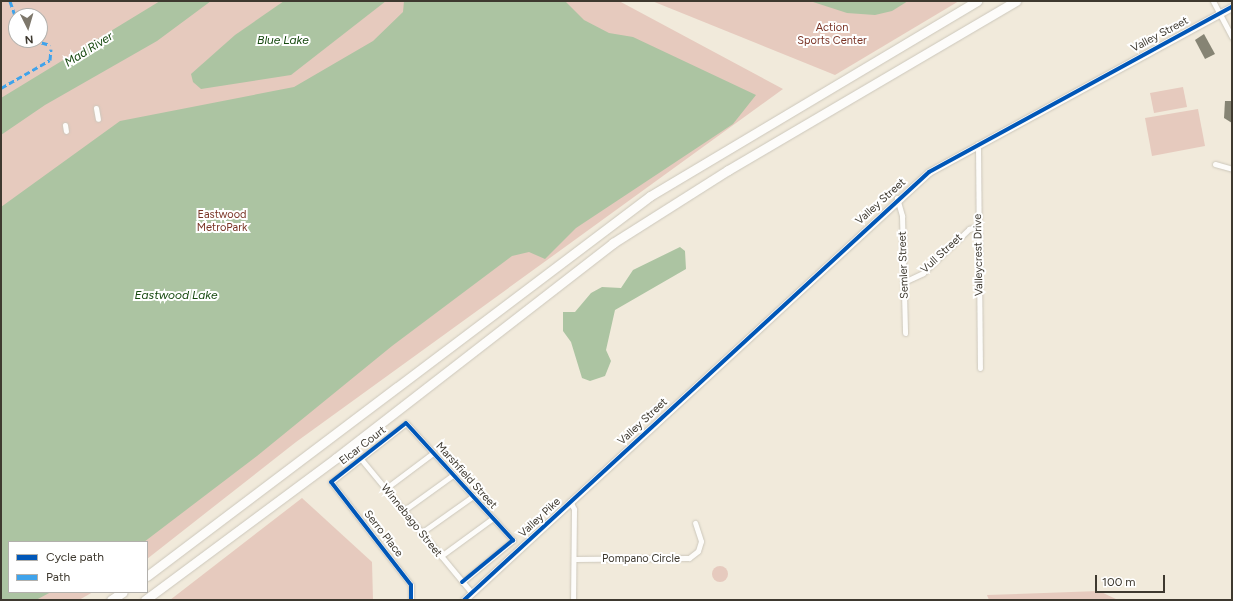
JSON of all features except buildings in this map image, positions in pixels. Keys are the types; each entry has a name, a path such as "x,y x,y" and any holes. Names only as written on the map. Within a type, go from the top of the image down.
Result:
{"highway":[{"path":"148,575 644,201 977,1"},
{"path":"145,600 336,458 613,243 735,166 1016,1"},
{"path":"111,600 122,593"}],"street":[{"path":"1213,1 1232,36"},
{"name":"Valley Street","path":"592,481 897,198 938,165 1232,7"},
{"path":"96,108 98,119"},
{"name":"Valleycrest Drive","path":"978,143 980,368"},
{"path":"1215,164 1232,169"},
{"name":"Semler Street","path":"897,198 902,216 905,333"},
{"name":"Vull Street","path":"904,282 923,273 969,229 979,226"},
{"name":"Marshfield Street","path":"406,424 513,540 462,582"},
{"name":"Elcar Court","path":"331,482 406,424"},
{"path":"385,489 433,453"},
{"name":"Winnebago Street","path":"361,459 472,593"},
{"path":"403,511 453,474"},
{"name":"Valley Pike","path":"464,600 592,481"},
{"name":"Serro Place","path":"331,482 411,585 411,600"},
{"path":"421,533 473,496"},
{"path":"570,501 574,509 575,559 573,600"},
{"path":"441,556 493,518"},
{"name":"Pompano Circle","path":"575,559 689,558 699,549 700,530 695,523"}],"green space":[{"name":"Eastwood Lake","path":"1,1 619,1 783,89 296,442 148,558 148,541 8,541 8,593 91,593 79,600 1,600"},
{"name":"Action Sports Center","path":"652,1 959,1 835,75"},
{"path":"1183,87 1187,107 1154,113 1150,93"},
{"path":"1198,109 1205,146 1152,156 1145,118"},
{"path":"302,498 372,562 373,600 170,600"},
{"path":"720,566 727,571 728,574 723,581 720,582 713,577 712,574 717,567"},
{"path":"1099,591 1118,600 989,600 987,595"}],"water":[{"name":"Mad River","path":"160,1 211,1 157,41 45,105 1,135 1,98"},
{"name":"Blue Lake","path":"284,1 386,1 291,75 201,89 193,82 191,74 235,35"},
{"name":"Eastwood Lake","path":"404,1 565,1 584,20 609,33 633,37 756,95 733,124 576,228 545,259 529,252 512,256 392,346 257,456 145,541 8,541 8,593 49,593 36,600 1,600 1,207 120,121 294,87 373,41 403,12"},
{"path":"810,1 908,1 892,11 875,15 847,13"},
{"path":"680,247 685,251 686,269 615,310 606,350 611,361 605,376 590,381 582,378 571,342 563,331 563,312 575,312 591,293 602,287 621,288 633,270"}],"marked path":[{"path":"10,1 12,8"},
{"path":"1,88 50,60 51,49"}],"cycle path":[{"path":"464,600 929,172 1232,7"},
{"path":"411,600 411,585 331,482 406,423 513,540 462,582"}],"park label":[{"name":"Eastwood MetroPark","path":"222,222"}]}
